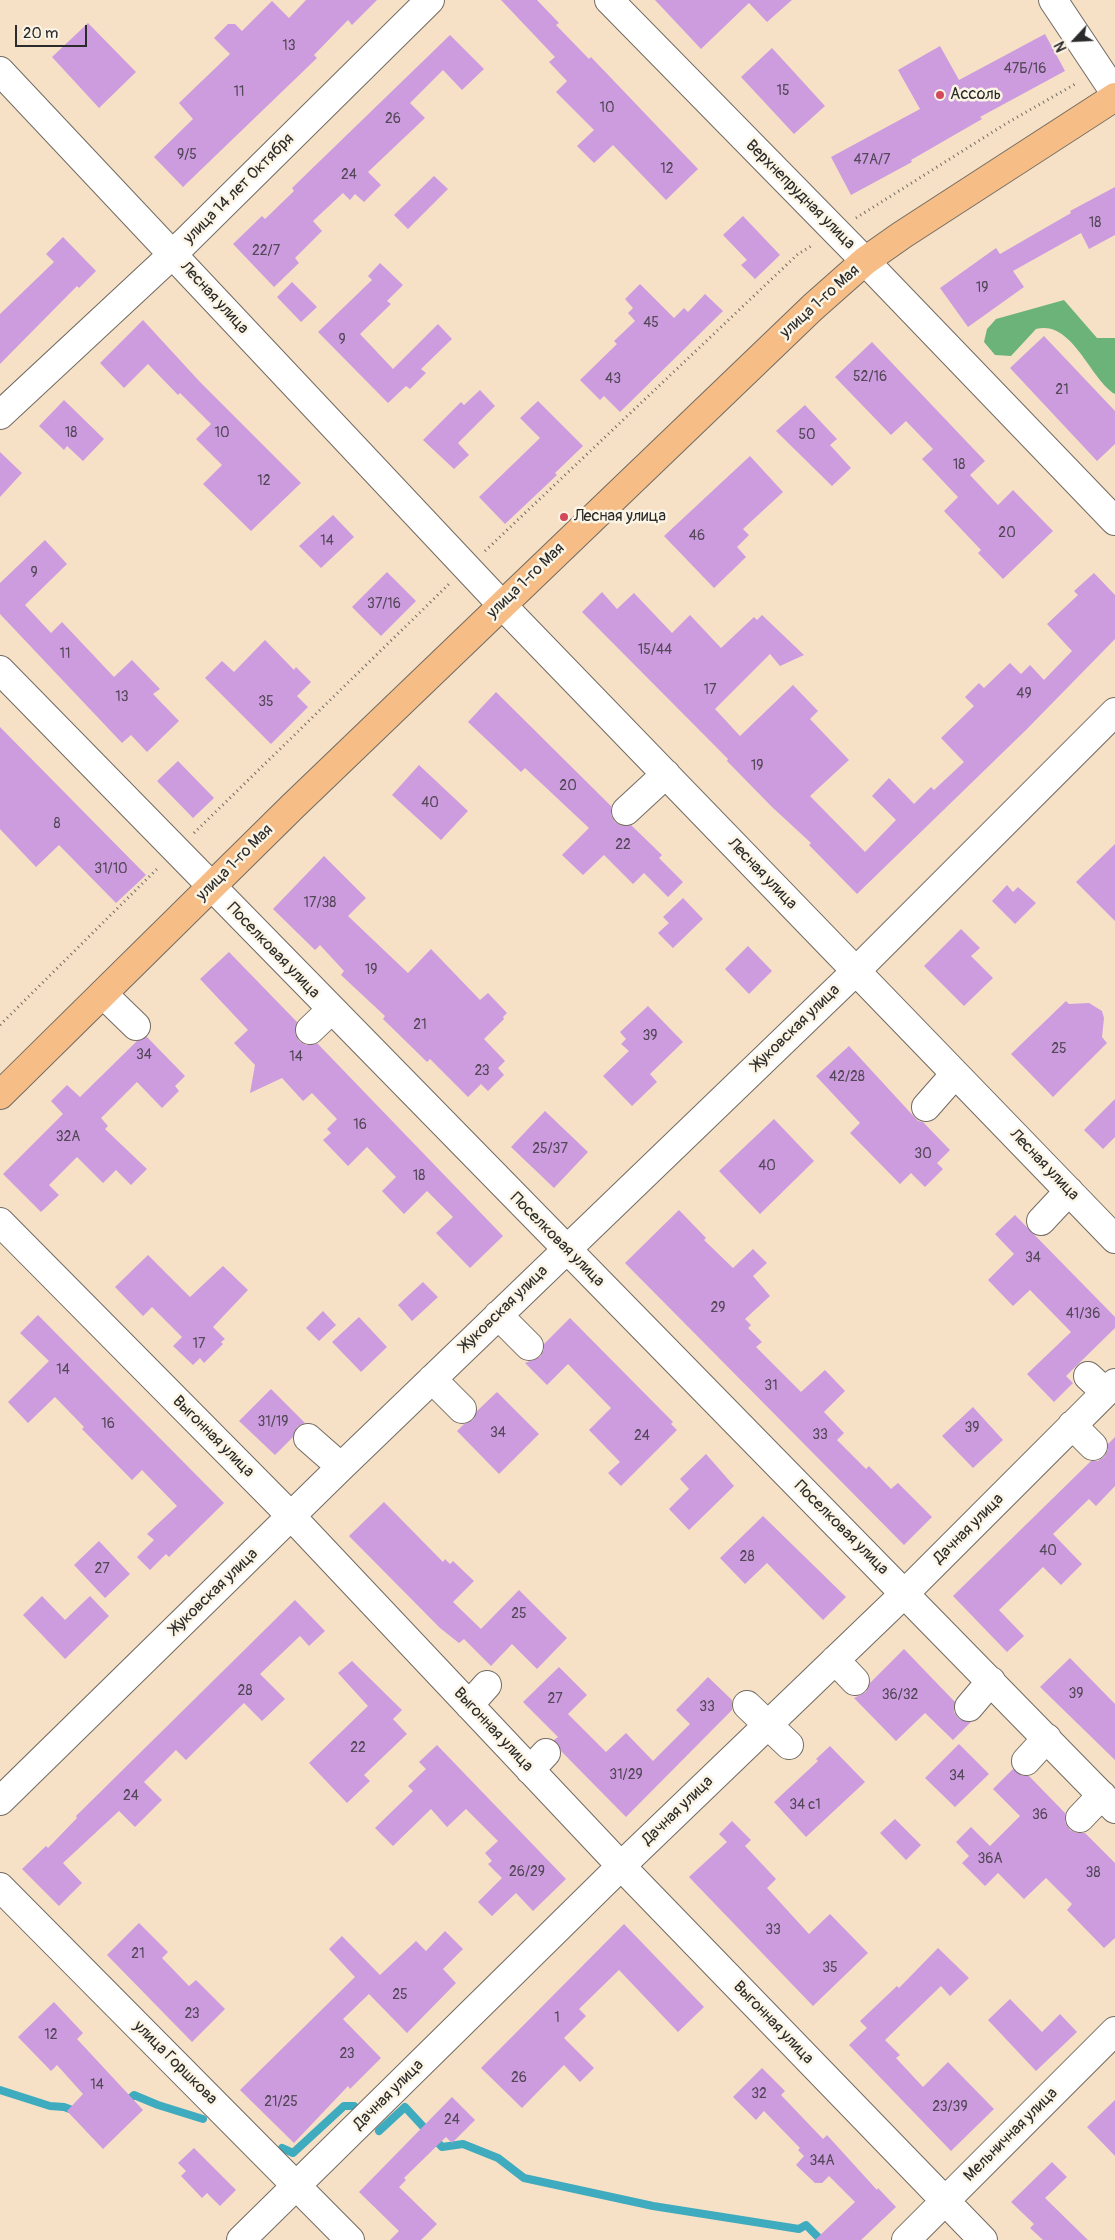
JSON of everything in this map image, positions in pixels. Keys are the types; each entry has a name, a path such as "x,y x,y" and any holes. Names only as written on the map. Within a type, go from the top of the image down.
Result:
{"main road":[{"name":"улица 1-го Мая","path":"0,1095 211,887 812,307 865,261 1115,97"}],"street":[{"name":"улица 14 лет Октября","path":"0,415 173,254 430,0"},
{"name":"Верхнепрудная улица","path":"608,0 865,261 1115,521"},
{"path":"1053,0 1115,93"},
{"name":"Лесная улица","path":"0,71 502,605 1115,1239"},
{"name":"Поселковая улица","path":"0,670 175,851 1109,1802"},
{"name":"Жуковская улица","path":"0,1802 498,1315 856,971 1115,712"},
{"path":"626,811 666,774"},
{"path":"103,994 136,1026"},
{"path":"310,1030 332,1010"},
{"path":"926,1107 955,1074"},
{"path":"1041,1221 1069,1191"},
{"name":"Выгонная улица","path":"0,1222 291,1516 469,1705 538,1761 621,1866 983,2240"},
{"path":"498,1315 529,1346"},
{"path":"432,1380 462,1409"},
{"name":"Дачная улица","path":"241,2240 621,1866 905,1593 1072,1425 1103,1384"},
{"path":"1072,1425 1093,1446"},
{"path":"308,1438 341,1468"},
{"path":"835,1660 855,1681"},
{"path":"968,1707 991,1681"},
{"path":"469,1705 487,1685"},
{"path":"747,1705 789,1745"},
{"path":"1026,1761 1047,1738"},
{"path":"1080,1818 1109,1802"},
{"name":"улица Горшкова","path":"0,1887 350,2240"},
{"name":"Мельничная улица","path":"906,2240 1115,2031"}],"path":[{"path":"0,1025 175,851 467,567 798,254 1007,124 1100,70"}],"green space":[{"path":"1064,300 1097,338 1115,338 1115,394 1097,376 1070,341 1060,333 1049,328 1036,329 1011,356 995,355 984,342 987,329 996,319"}],"building":[{"path":"306,0 377,0 352,25 348,20 314,55 317,58 183,187 154,157 193,119 179,103 230,54 214,38 228,24 235,24 242,31 272,1 289,18"},
{"path":"501,0 537,0 559,23 556,25 589,59 591,57 698,169 666,200 613,145 594,163 577,146 594,130 556,92 567,81 549,62 555,57"},
{"path":"655,0 792,0 767,22 749,3 701,49"},
{"path":"88,23 136,72 99,108 52,57"},
{"path":"1045,34 1065,71 980,117 982,119 911,160 912,162 851,195 831,157 920,109 898,70 940,46 959,80"},
{"path":"450,35 484,69 462,90 443,70 410,103 425,118 368,172 381,185 364,202 355,194 350,200 343,193 313,221 322,231 295,258 299,263 274,287 233,244 262,216 265,219 294,191 292,188"},
{"path":"772,48 825,106 794,134 741,77"},
{"path":"434,176 448,189 408,229 394,215"},
{"path":"1115,187 1115,235 1089,249 1081,233 1013,271 1024,287 968,327 940,288 996,248 1000,254 1071,213 1070,211"},
{"path":"743,216 780,255 755,279 741,265 747,260 723,235"},
{"path":"63,237 96,271 79,288 77,286 0,364 0,314 54,262 46,254"},
{"path":"380,263 403,285 387,301 391,304 360,334 393,369 438,324 452,339 421,369 426,373 410,389 406,386 388,403 318,332 372,280 368,276"},
{"path":"292,282 317,307 301,322 277,297"},
{"path":"640,284 674,318 684,308 688,312 705,294 723,311 620,412 604,396 600,400 580,380 617,344 614,341 635,321 628,313 633,308 625,299"},
{"path":"143,320 200,382 301,483 251,531 203,484 222,465 196,439 211,424 180,393 178,395 148,364 124,388 100,363"},
{"path":"1044,336 1115,411 1115,444 1097,461 1010,368"},
{"path":"872,342 985,461 970,475 998,505 1013,490 1053,531 1003,579 978,553 981,550 944,511 958,497 922,459 933,449 906,421 891,435 835,377"},
{"path":"480,390 495,406 458,443 469,455 454,469 423,440 461,402 464,405"},
{"path":"64,400 104,439 83,461 67,446 64,450 39,426"},
{"path":"538,401 583,446 555,473 557,475 505,524 479,497 540,438 520,418"},
{"path":"805,405 837,439 830,445 851,468 832,486 776,431"},
{"path":"0,452 22,473 0,497"},
{"path":"750,456 783,492 743,529 749,535 737,547 746,557 714,588 664,536"},
{"path":"333,515 354,537 321,568 299,546"},
{"path":"45,540 67,564 25,605 51,633 62,622 114,677 132,660 160,689 153,694 179,721 147,752 131,735 122,743 0,614 0,583"},
{"path":"387,572 416,601 381,636 352,607"},
{"path":"1094,573 1115,595 1115,639 1027,729 857,894 809,845 811,843 772,807 727,761 728,759 582,612 602,592 617,609 634,593 672,633 690,615 721,648 754,617 757,620 762,615 804,655 780,666 770,654 715,709 740,736 793,685 818,711 810,719 849,760 810,796 865,852 896,820 872,796 889,778 914,804 931,787 934,790 964,762 941,738 974,706 965,697 979,683 984,688 1010,663 1021,674 1030,665 1044,680 1072,651 1047,624 1078,595 1074,591"},
{"path":"265,640 294,670 296,667 311,682 297,696 308,707 271,744 205,678 222,661 234,672"},
{"path":"496,692 611,806 611,815 615,822 622,826 631,825 662,855 659,858 683,882 668,897 644,873 633,884 604,855 583,875 562,855 589,828 525,768 521,772 468,722"},
{"path":"0,727 146,875 116,903 59,845 36,867 0,829"},
{"path":"178,761 214,798 193,818 157,781"},
{"path":"419,765 468,811 441,840 392,795"},
{"path":"1115,844 1115,921 1076,882"},
{"path":"324,856 366,898 348,916 408,973 431,949 480,1000 488,993 507,1013 503,1017 504,1019 484,1039 505,1061 498,1068 504,1075 488,1091 481,1084 468,1097 430,1059 427,1062 383,1019 385,1016 341,975 344,971 320,945 315,950 273,909"},
{"path":"1007,885 1013,892 1018,887 1036,903 1015,924 992,901"},
{"path":"683,898 703,919 673,948 658,933 669,923 663,917"},
{"path":"961,929 980,948 971,956 993,978 964,1006 924,966"},
{"path":"748,946 772,971 749,994 725,969"},
{"path":"229,952 297,1022 295,1033 299,1041 306,1045 317,1043 503,1236 470,1268 436,1233 453,1217 427,1191 404,1214 382,1191 396,1177 367,1147 348,1166 323,1140 331,1133 327,1129 337,1119 312,1093 303,1101 282,1078 250,1093 255,1065 234,1043 248,1030 200,979"},
{"path":"1066,1001 1069,1004 1089,1003 1102,1011 1104,1018 1102,1037 1107,1043 1053,1097 1011,1054"},
{"path":"648,1006 683,1042 650,1074 657,1082 632,1106 603,1076 629,1051 621,1044 626,1039 620,1032"},
{"path":"147,1037 185,1076 175,1086 179,1091 162,1108 137,1082 101,1118 108,1126 105,1129 147,1169 131,1185 116,1170 103,1183 77,1157 49,1185 59,1195 41,1212 3,1174 63,1114 51,1101 67,1085 80,1097 137,1041"},
{"path":"849,1046 918,1121 923,1122 950,1150 937,1163 943,1169 925,1187 911,1173 900,1184 850,1133 860,1123 816,1076"},
{"path":"1115,1099 1115,1137 1103,1149 1084,1130"},
{"path":"545,1111 588,1152 554,1188 511,1147"},
{"path":"774,1119 814,1161 760,1214 719,1171"},
{"path":"679,1210 706,1238 704,1240 733,1268 753,1249 767,1263 753,1276 770,1296 745,1319 751,1325 748,1328 762,1342 756,1347 801,1392 825,1370 845,1391 824,1412 844,1433 837,1440 866,1469 869,1466 891,1489 898,1483 932,1517 904,1545 625,1263"},
{"path":"1015,1215 1115,1317 1115,1328 1066,1376 1073,1383 1054,1402 1027,1374 1071,1332 1030,1290 1013,1306 988,1280 1014,1254 995,1234"},
{"path":"148,1255 190,1297 223,1266 248,1290 213,1327 225,1339 221,1342 223,1344 204,1363 200,1358 193,1365 173,1346 182,1337 152,1307 143,1316 115,1287"},
{"path":"423,1282 438,1297 412,1321 398,1305"},
{"path":"323,1311 336,1325 319,1341 306,1328"},
{"path":"38,1315 224,1503 169,1557 166,1554 150,1570 137,1557 154,1540 147,1534 177,1506 142,1470 132,1480 82,1429 84,1427 55,1397 28,1423 8,1402 49,1361 20,1333"},
{"path":"359,1317 387,1347 361,1372 332,1342"},
{"path":"570,1318 673,1422 671,1424 677,1430 621,1486 608,1473 620,1462 589,1430 611,1408 568,1364 547,1385 525,1363 540,1357 544,1350 544,1344"},
{"path":"271,1389 305,1423 297,1427 293,1437 275,1455 239,1421"},
{"path":"497,1392 539,1434 499,1474 457,1431 464,1424 473,1420 477,1411"},
{"path":"973,1407 1003,1440 973,1468 942,1436"},
{"path":"1115,1437 1115,1486 1096,1506 1089,1499 1053,1534 1082,1564 1061,1585 1043,1567 999,1610 1024,1636 1007,1652 953,1596 1091,1461 1098,1461 1104,1457 1108,1450 1108,1444"},
{"path":"706,1454 734,1486 689,1530 669,1509 689,1489 680,1479"},
{"path":"384,1502 443,1562 445,1559 450,1564 453,1561 474,1581 453,1602 481,1629 519,1590 567,1638 537,1669 512,1644 491,1666 464,1639 459,1643 440,1628 349,1536"},
{"path":"763,1516 846,1597 823,1620 767,1563 745,1584 720,1558"},
{"path":"99,1541 130,1574 105,1598 74,1565"},
{"path":"42,1596 65,1620 90,1596 109,1616 65,1659 23,1615"},
{"path":"295,1600 325,1631 309,1646 300,1636 260,1674 285,1699 262,1721 244,1703 186,1760 176,1750 144,1782 162,1800 135,1827 119,1811 63,1863 82,1883 59,1906 22,1869 46,1846 48,1848 77,1818 76,1816"},
{"path":"904,1649 955,1702 954,1712 959,1719 971,1722 953,1740 925,1713 896,1741 854,1698 866,1692 870,1683"},
{"path":"1070,1658 1115,1704 1115,1760 1040,1687"},
{"path":"352,1661 402,1710 393,1719 407,1734 364,1775 370,1781 347,1803 309,1763 368,1706 338,1673"},
{"path":"559,1667 587,1695 568,1714 606,1752 626,1733 653,1761 690,1724 676,1710 708,1677 732,1700 732,1710 626,1817 561,1751 554,1740 558,1737 523,1702"},
{"path":"959,1744 989,1774 955,1807 925,1778"},
{"path":"437,1745 566,1879 533,1911 516,1893 492,1916 478,1902 502,1878 488,1864 492,1861 485,1853 498,1841 466,1809 447,1827 431,1809 393,1846 375,1828 413,1791 408,1786 426,1769 419,1762"},
{"path":"830,1746 865,1782 806,1837 774,1802 818,1761 816,1759"},
{"path":"1013,1769 1022,1776 1029,1776 1065,1813 1065,1822 1070,1830 1077,1833 1085,1833 1115,1863 1115,1938 1104,1948 1067,1910 1072,1904 1046,1878 1024,1899 998,1873 985,1886 962,1863 969,1856 956,1842 971,1827 990,1846 1020,1816 993,1789"},
{"path":"895,1819 921,1845 906,1860 880,1833"},
{"path":"732,1821 751,1840 745,1846 776,1879 767,1888 809,1934 830,1914 868,1953 813,2006 689,1877 727,1842 719,1834"},
{"path":"139,1923 168,1952 162,1958 189,1986 196,1980 225,2009 192,2042 107,1955"},
{"path":"624,1924 704,2007 678,2032 619,1970 579,2009 586,2016 564,2038 594,2068 580,2082 564,2065 522,2108 481,2068"},
{"path":"445,1931 463,1949 443,1969 456,1983 407,2033 369,1994 343,2019 381,2058 350,2089 348,2086 294,2143 240,2090 355,1977 329,1949 342,1936 380,1975 416,1941 426,1951"},
{"path":"938,1948 969,1978 950,1996 941,1986 885,2040 900,2055 896,2058 923,2087 948,2062 994,2109 951,2151 849,2045 867,2028 860,2021 897,1986 899,1988"},
{"path":"1010,1999 1042,2032 1060,2014 1077,2032 1036,2071 988,2020"},
{"path":"54,2002 83,2033 77,2039 143,2110 103,2149 67,2111 83,2094 57,2065 51,2071 18,2037"},
{"path":"762,2068 785,2091 781,2095 823,2139 827,2135 877,2190 878,2188 896,2207 861,2240 815,2240 855,2202 829,2176 822,2183 815,2183 796,2165 804,2156 798,2150 800,2148 764,2111 756,2120 733,2097"},
{"path":"452,2097 475,2120 452,2143 446,2137 404,2178 406,2180 399,2187 437,2224 421,2240 390,2240 399,2231 359,2192"},
{"path":"1115,2100 1115,2156 1087,2127"},
{"path":"194,2148 236,2190 220,2206 207,2193 202,2198 181,2176 186,2171 178,2163"},
{"path":"1052,2162 1067,2177 1045,2198 1088,2240 1043,2240 1030,2228 1034,2224 1011,2202"}],"waterway":[{"path":"0,2090 50,2106 64,2107 78,2112"},
{"path":"125,2103 134,2095 158,2105 203,2119"},
{"path":"282,2148 293,2153 344,2106 354,2106"},
{"path":"379,2131 405,2107 442,2147 463,2144 498,2158 524,2178 653,2206 799,2229 806,2225 821,2240"}],"place":[{"name":"Ассоль","path":"940,95"},
{"name":"Лесная улица","path":"564,517"}]}
